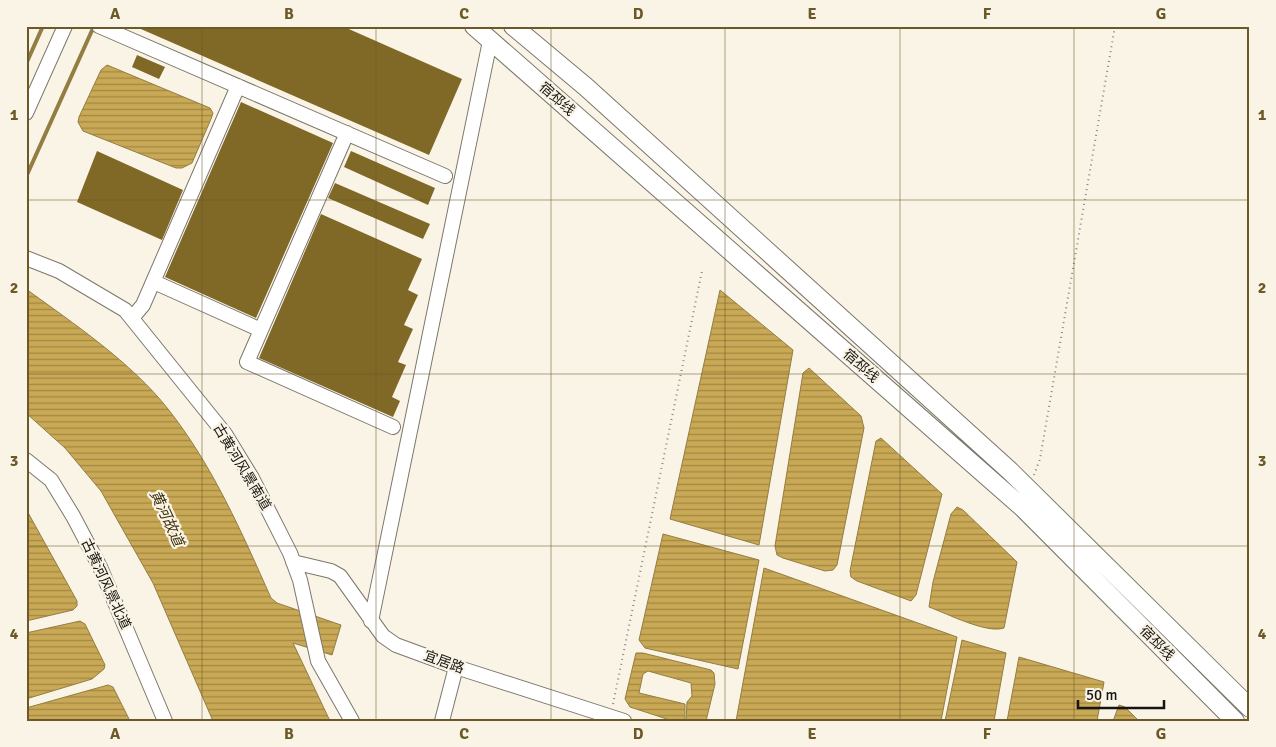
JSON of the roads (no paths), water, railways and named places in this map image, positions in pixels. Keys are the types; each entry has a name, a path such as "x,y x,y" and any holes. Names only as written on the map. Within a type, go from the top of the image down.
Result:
{"main road":[{"name":"宿邳线","path":"474,26 1023,508 1235,721"},
{"name":"宿邳线","path":"513,26 586,87 1029,489 1250,708"}],"street":[{"path":"26,112 65,26"},
{"path":"99,26 445,176"},
{"path":"371,621 490,40"},
{"path":"132,318 143,305 154,282 238,86"},
{"path":"347,134 247,362 393,426"},
{"name":"古黄河风景南道","path":"26,258 59,271 125,310 225,434 252,478 293,562 300,580 318,661 352,721"},
{"path":"154,282 261,330"},
{"name":"古黄河风景北道","path":"26,460 51,480 100,566 165,721"},
{"name":"宜居路","path":"293,562 331,571 340,576 383,636 396,645 456,668 615,719"},
{"path":"442,721 456,668"}],"water":[{"path":"107,65 210,108 213,113 192,163 182,168 176,168 83,131 78,122 79,117 101,70"},
{"name":"黄河故道","path":"26,289 120,360 168,409 199,453 213,477 238,525 271,598 277,603 341,625 332,655 293,643 330,721 213,721 153,583 101,491 65,448 26,413"},
{"path":"720,290 793,350 759,545 670,519"},
{"path":"809,368 861,416 864,428 837,565 833,570 825,571 777,555 775,546 803,373"},
{"path":"881,438 942,494 916,595 911,601 851,577 850,571 876,441"},
{"path":"957,507 963,510 1017,562 1004,628 997,629 978,626 929,607 933,582 951,514"},
{"path":"26,509 77,601 77,606 73,610 26,621"},
{"path":"663,534 759,560 738,669 645,648 639,640"},
{"path":"764,568 957,637 941,721 736,721"},
{"path":"80,621 85,624 105,665 104,669 92,679 26,699 26,633"},
{"path":"962,640 1006,653 994,721 945,721"},
{"path":"636,653 643,653 711,670 714,673 715,684 706,721 686,721 687,702 692,696 691,683 648,671 643,674 639,693 685,704 685,721 673,721 630,707 625,699"},
{"path":"1019,657 1104,682 1097,721 1007,721"},
{"path":"108,685 113,687 130,721 26,721 26,708"},
{"path":"1119,705 1125,707 1139,721 1113,721"}],"waterway":[{"path":"26,64 43,26"},
{"path":"26,177 94,26"}]}
